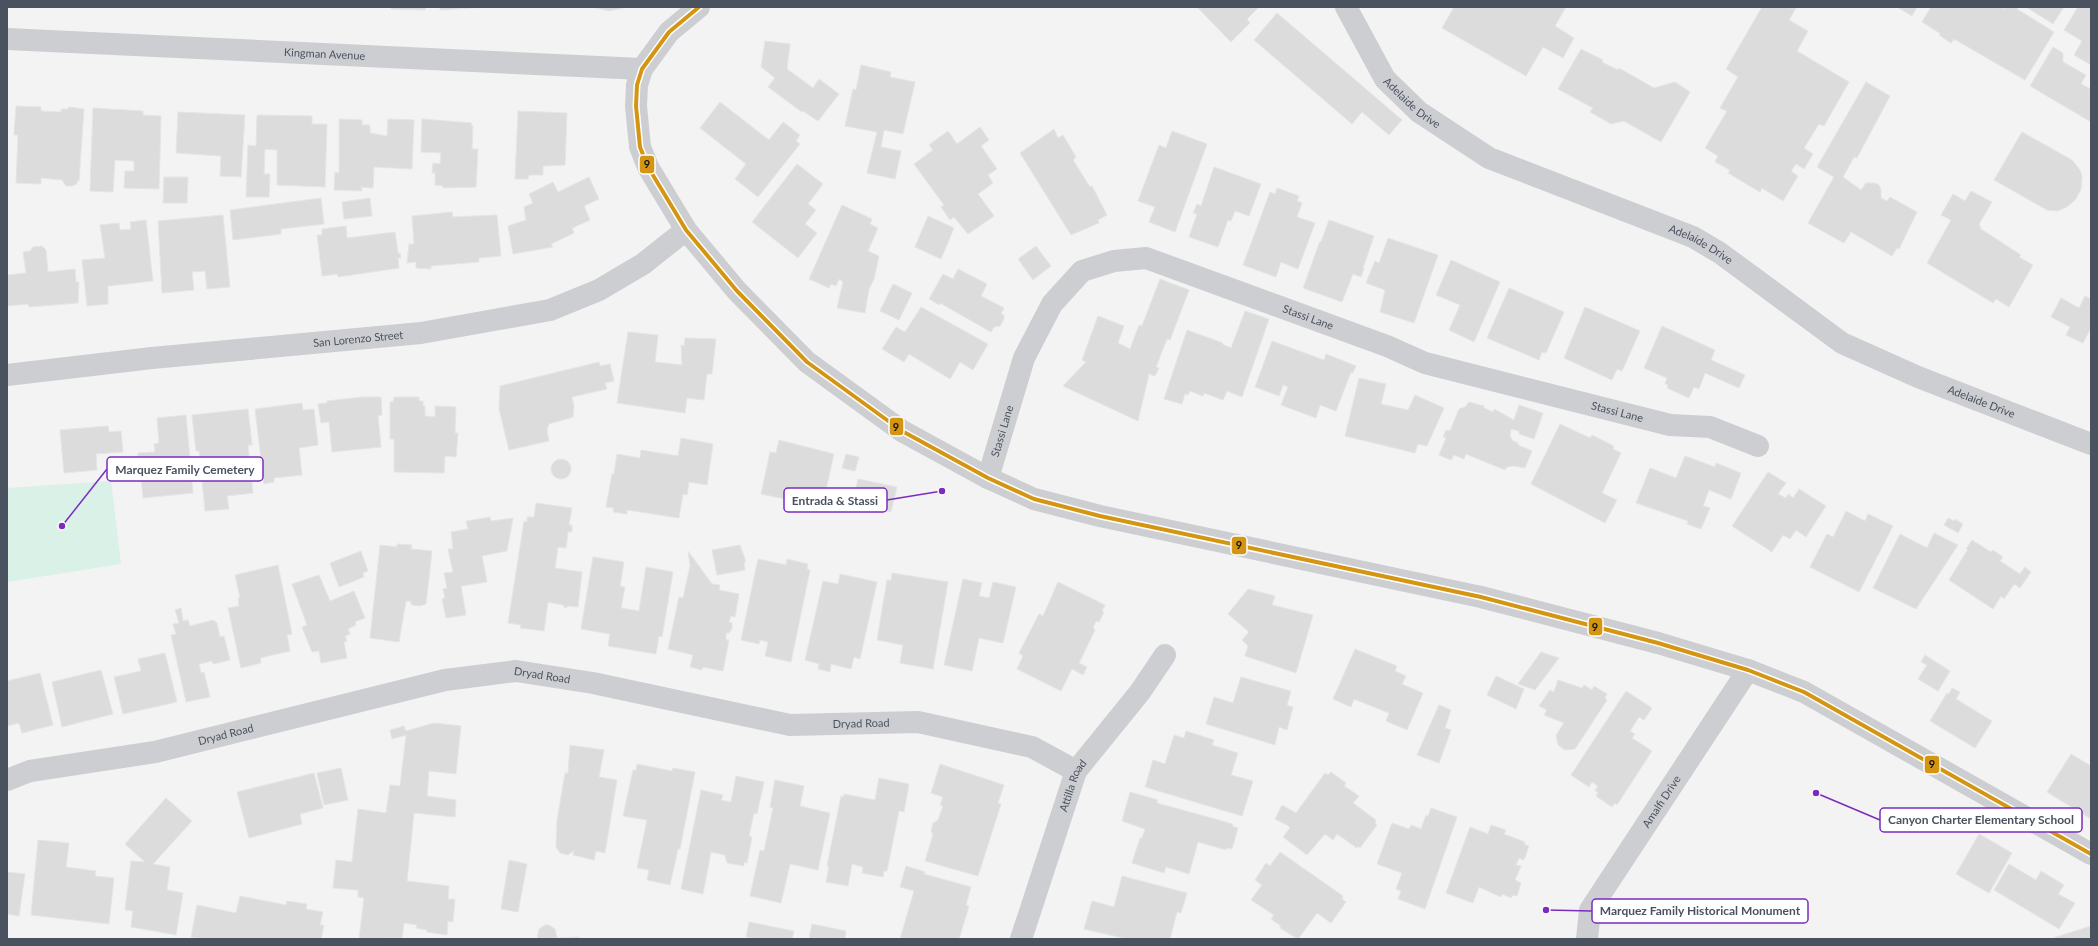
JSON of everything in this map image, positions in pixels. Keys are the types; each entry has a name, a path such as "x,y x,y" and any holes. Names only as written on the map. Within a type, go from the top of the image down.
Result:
{"street":[{"path":"699,7 669,32 642,69 636,85 636,106 640,147 658,187 686,230 736,291 807,362 902,431 988,478 1034,499 1100,516 1481,597 1658,643 1748,670 1804,692 2091,854"},
{"name":"Adelaide Drive","path":"1346,7 1385,79 1418,112 1489,158 1693,238 1720,253 1842,343 1918,377 2091,444"},
{"name":"Kingman Avenue","path":"7,39 642,69"},
{"name":"San Lorenzo Street","path":"7,375 152,358 421,333 550,310 599,290 643,264 686,230"},
{"name":"Stassi Lane","path":"988,478 1024,358 1052,304 1082,271 1114,261 1146,258 1387,346 1424,363 1670,425 1710,427 1758,446"},
{"name":"Attilla Road","path":"1021,939 1076,771 1140,692 1165,655"},
{"name":"Amalfi Drive","path":"1587,939 1590,910 1748,670"},
{"name":"Dryad Road","path":"7,780 30,771 155,752 445,680 516,671 593,683 790,726 918,722 1032,747 1076,771"}],"green space":[{"path":"111,481 121,564 7,582 7,488"}],"building":[{"path":"391,7 426,7 425,10 391,9"},
{"path":"440,7 487,7 440,10"},
{"path":"592,7 628,7 609,11"},
{"path":"1197,7 1259,7 1247,19 1250,23 1231,42"},
{"path":"1454,7 1566,7 1555,26 1574,38 1563,58 1543,47 1526,76 1442,28"},
{"path":"1762,7 1796,8 1789,20 1808,31 1797,51 1849,82 1824,126 1819,124 1804,148 1813,154 1804,169 1796,164 1791,171 1798,176 1783,201 1762,188 1760,192 1728,173 1730,170 1715,162 1718,156 1705,148 1727,111 1720,108 1738,77 1726,69"},
{"path":"1897,7 1917,7 1912,16"},
{"path":"1931,7 2002,7 2005,9 2007,7 2019,7 2017,9 2054,32 2025,80 1954,39 1951,43 1939,35 1941,34 1922,22"},
{"path":"2026,7 2064,7 2053,24"},
{"path":"2078,7 2091,7 2091,65 2074,55 2082,41 2064,30"},
{"path":"1277,13 1402,120 1389,135 1362,112 1352,124 1254,40"},
{"path":"765,41 790,44 787,69 813,88 819,79 839,94 818,121 803,111 802,112 768,87 775,78 761,67"},
{"path":"2053,47 2063,53 2063,62 2086,75 2081,84 2091,89 2091,122 2030,86"},
{"path":"1581,49 1603,60 1602,62 1618,70 1619,68 1654,88 1675,82 1690,92 1661,142 1624,121 1611,124 1590,112 1593,108 1558,89"},
{"path":"861,65 891,72 890,77 915,82 903,134 884,130 881,147 901,151 895,179 867,173 877,132 845,126 853,89 856,90"},
{"path":"1866,82 1890,96 1857,158 1854,157 1843,177 1861,190 1866,183 1875,183 1879,185 1881,190 1881,198 1887,201 1890,197 1917,212 1899,249 1897,248 1892,256 1851,232 1844,243 1808,223 1834,177 1817,167"},
{"path":"720,102 769,140 783,122 800,135 796,141 800,144 758,197 735,179 746,164 700,128"},
{"path":"16,106 41,107 41,111 61,112 61,109 68,109 69,107 84,109 79,181 77,181 77,184 66,186 62,180 41,178 41,184 16,183 18,135 14,135"},
{"path":"93,108 143,111 143,115 161,116 159,189 124,188 125,171 134,171 134,161 115,160 113,192 90,191"},
{"path":"518,111 567,113 565,165 543,166 543,175 529,175 528,179 515,179"},
{"path":"178,112 245,115 241,177 220,176 221,156 176,153"},
{"path":"257,115 312,116 312,124 327,124 325,187 277,185 277,150 265,149 264,174 270,174 269,197 246,197 248,145 256,146"},
{"path":"339,119 362,120 362,125 370,125 370,133 387,136 388,119 414,120 412,169 374,167 373,188 361,187 362,191 334,190 335,172 339,173"},
{"path":"422,119 472,123 472,149 478,149 476,187 443,188 443,186 435,185 435,173 432,173 433,163 440,164 441,153 421,152"},
{"path":"980,127 989,140 981,146 997,169 988,175 993,183 978,194 994,216 968,234 954,217 950,220 941,207 944,205 914,164 933,150 929,145 948,131 957,144"},
{"path":"1054,129 1058,138 1063,135 1076,157 1073,160 1090,187 1092,186 1107,215 1098,220 1099,223 1071,235 1020,153"},
{"path":"1172,131 1207,144 1175,232 1149,222 1155,207 1138,201 1159,145 1166,148"},
{"path":"2022,132 2072,160 2080,170 2082,176 2081,189 2076,199 2067,207 2057,211 2047,210 1994,180"},
{"path":"797,164 823,184 808,204 816,210 805,224 817,233 798,258 752,222"},
{"path":"1214,167 1261,184 1249,216 1235,211 1231,221 1228,220 1218,247 1189,237 1197,214 1193,213 1197,204 1201,206"},
{"path":"164,177 188,177 187,203 163,203"},
{"path":"589,177 599,199 584,206 590,220 572,228 574,233 551,244 553,247 513,254 508,226 526,220 524,207 533,203 529,194 553,182 558,192"},
{"path":"1277,188 1299,196 1297,201 1302,203 1297,217 1315,223 1298,269 1281,262 1276,277 1243,265 1270,192 1275,194"},
{"path":"1971,191 1992,202 1979,224 1981,229 2021,255 2019,257 2033,265 2009,307 1996,299 1993,303 1927,263 1951,220 1941,215 1953,194 1965,201"},
{"path":"321,198 324,224 281,229 281,234 233,240 230,210"},
{"path":"370,198 372,216 344,219 342,202"},
{"path":"842,205 872,219 870,224 878,228 868,251 879,256 874,279 869,289 865,313 837,308 843,282 839,279 836,286 831,284 829,288 809,279"},
{"path":"452,212 453,217 497,215 501,256 479,258 479,262 431,266 431,269 416,268 416,262 407,263 409,244 414,244 412,216"},
{"path":"223,215 230,287 207,289 205,271 192,272 194,290 162,293 158,221"},
{"path":"928,216 954,228 941,259 915,247"},
{"path":"146,220 153,281 108,286 108,304 87,306 82,260 105,258 100,225 119,223 120,230 131,229 130,222"},
{"path":"1329,220 1374,236 1361,277 1353,274 1342,302 1303,288"},
{"path":"346,226 347,238 395,232 398,253 400,253 401,258 398,258 399,268 338,277 337,274 322,276 317,235 322,235 322,229"},
{"path":"1388,238 1438,255 1414,323 1380,312 1385,290 1366,283 1375,261 1379,263"},
{"path":"42,246 46,250 48,272 75,269 76,282 79,282 78,303 29,307 28,304 7,306 7,275 26,273 23,252 30,251 33,247"},
{"path":"1036,246 1051,266 1033,280 1018,259"},
{"path":"1451,260 1500,282 1474,342 1449,330 1460,305 1436,295"},
{"path":"958,269 987,284 981,296 1004,308 1001,314 1004,315 1004,319 1000,326 994,327 991,332 940,303 939,305 929,299 943,274 953,279"},
{"path":"1160,279 1189,290 1170,340 1167,339 1156,367 1159,368 1155,376 1149,374 1138,421 1063,386 1086,362 1082,360 1098,316 1124,326 1118,343 1130,349 1139,325 1142,326"},
{"path":"893,284 912,293 899,320 880,311"},
{"path":"1509,288 1564,312 1546,353 1542,352 1539,360 1487,338"},
{"path":"2085,296 2091,299 2091,328 2083,343 2066,335 2070,327 2051,317 2061,298 2079,308"},
{"path":"921,307 988,344 973,370 960,362 950,379 909,354 904,362 882,349 896,327 905,332"},
{"path":"1585,307 1640,331 1622,371 1617,369 1612,380 1564,358"},
{"path":"1245,311 1269,319 1242,397 1227,391 1223,400 1204,393 1203,396 1190,391 1188,395 1185,394 1182,404 1164,399 1187,330 1223,343 1222,344 1231,348"},
{"path":"1662,326 1715,350 1711,360 1745,375 1739,388 1705,373 1699,389 1694,387 1689,398 1667,388 1668,385 1665,384 1667,378 1644,368"},
{"path":"628,332 658,335 655,362 682,365 681,345 684,346 685,338 716,339 712,374 707,374 704,400 687,398 685,413 617,403"},
{"path":"1272,341 1324,360 1326,354 1356,366 1353,373 1351,372 1336,411 1320,405 1316,418 1281,405 1288,387 1283,385 1279,396 1255,387"},
{"path":"599,362 600,366 610,364 614,381 605,383 607,389 572,397 574,406 573,417 549,424 547,430 549,441 509,450 499,409 500,386"},
{"path":"1359,378 1386,384 1381,404 1408,410 1415,395 1444,408 1427,446 1418,444 1415,453 1345,436"},
{"path":"362,397 381,397 382,415 378,416 381,447 332,452 329,422 321,423 318,404 327,403 327,401"},
{"path":"394,397 419,397 419,401 423,401 423,406 425,406 425,416 435,417 435,406 456,407 455,433 458,433 456,457 445,456 444,473 394,472 394,439 390,439 390,402 393,402"},
{"path":"1469,402 1484,406 1484,408 1493,412 1494,409 1514,420 1519,405 1543,413 1534,439 1519,434 1519,431 1511,429 1510,436 1513,441 1518,443 1518,445 1532,451 1525,468 1514,466 1507,467 1505,470 1466,454 1464,459 1454,455 1451,460 1439,455 1446,438 1443,437 1446,430 1450,431 1459,409 1465,407"},
{"path":"302,403 303,410 314,409 318,445 299,448 302,475 274,478 274,482 264,484 255,409"},
{"path":"248,409 252,445 248,445 253,493 227,496 229,509 205,511 199,451 196,451 192,415"},
{"path":"186,415 193,493 143,498 141,476 134,477 132,457 138,456 138,453 155,452 154,444 159,443 157,418"},
{"path":"1560,424 1590,438 1592,435 1614,446 1613,449 1621,453 1602,493 1617,500 1605,523 1531,484"},
{"path":"108,426 109,432 121,431 123,452 96,454 97,470 64,473 60,430"},
{"path":"681,438 713,444 707,485 689,482 687,495 683,494 679,518 627,510 627,514 613,512 614,508 606,507 617,454 640,458 641,450 678,456"},
{"path":"779,440 834,454 822,507 761,494 770,452 776,453"},
{"path":"846,454 859,457 855,471 842,468"},
{"path":"1685,456 1715,467 1716,463 1741,473 1731,499 1709,490 1703,506 1710,508 1701,529 1687,524 1688,521 1636,503 1650,468 1676,478"},
{"path":"561,459 568,462 571,469 568,476 561,479 554,476 551,469 554,462"},
{"path":"1768,472 1786,483 1778,494 1786,498 1788,494 1793,498 1799,489 1826,506 1806,537 1796,530 1790,539 1783,535 1772,552 1732,526"},
{"path":"858,479 897,487 891,512 871,508 873,501 854,497"},
{"path":"536,503 572,508 569,525 572,525 572,532 568,532 566,548 558,547 555,568 582,572 578,607 569,606 565,608 563,605 548,602 544,631 520,628 521,625 508,623 524,521 527,522 527,517 534,517"},
{"path":"1846,511 1865,521 1868,514 1893,526 1859,592 1810,567 1827,534 1833,537"},
{"path":"490,517 491,521 513,518 507,551 482,556 487,582 461,586 466,615 446,618 442,599 445,598 443,589 447,588 444,573 453,572 448,549 453,549 451,532 468,529 466,521"},
{"path":"1948,518 1954,521 1955,519 1963,524 1958,533 1944,525"},
{"path":"1934,533 1958,545 1916,609 1873,588 1900,534 1927,548"},
{"path":"1972,540 1991,552 1993,550 2003,557 2000,561 2020,574 2025,567 2031,572 2020,588 2014,584 2004,599 2001,596 1993,609 1949,580"},
{"path":"397,544 412,545 411,549 432,551 426,604 420,606 412,605 410,601 406,601 399,642 370,638 380,545 397,547"},
{"path":"740,545 746,562 744,562 745,570 717,575 712,550"},
{"path":"361,551 368,571 363,573 364,577 339,587 330,563"},
{"path":"688,551 712,584 720,585 719,590 739,594 735,617 731,616 729,622 732,623 732,629 729,633 726,633 726,640 729,640 723,671 703,667 702,670 690,667 693,655 668,649 679,597 683,598 690,566"},
{"path":"593,557 624,562 620,586 625,587 621,608 639,611 646,567 673,572 662,637 659,636 656,654 608,646 610,634 581,629"},
{"path":"758,559 786,565 787,559 808,564 807,569 810,570 791,662 765,656 768,642 760,640 759,644 741,640"},
{"path":"278,565 292,634 287,635 290,651 260,658 261,663 241,668 228,608 239,606 238,598 240,598 235,575"},
{"path":"892,573 948,582 933,669 900,663 903,645 877,640 887,580 891,580"},
{"path":"840,574 877,582 860,659 854,657 851,669 831,664 830,672 818,669 819,664 805,660 823,581 838,584"},
{"path":"319,575 330,601 354,591 365,618 355,622 356,625 348,629 350,634 345,636 347,641 344,642 347,658 321,663 319,651 312,652 302,627 307,625 292,584"},
{"path":"963,579 982,583 979,596 989,598 993,582 1016,587 1003,643 979,638 972,671 944,665"},
{"path":"1058,582 1105,605 1102,611 1104,612 1099,622 1096,621 1093,628 1095,630 1079,663 1087,667 1083,675 1072,669 1061,691 1017,669 1023,656 1019,653 1039,614 1043,616"},
{"path":"1248,589 1275,596 1272,605 1313,615 1296,673 1245,656 1248,646 1242,640 1249,632 1228,614"},
{"path":"181,608 183,621 188,620 190,626 213,620 217,623 220,637 224,636 230,660 213,664 212,661 199,664 201,673 204,672 210,697 186,702 171,635 176,634 173,624 179,623 175,610"},
{"path":"1355,649 1397,666 1395,671 1406,676 1402,684 1423,693 1407,730 1386,721 1389,713 1354,699 1351,707 1333,699"},
{"path":"1541,652 1559,658 1535,690 1518,684"},
{"path":"165,653 177,702 123,714 114,677 141,671 138,659"},
{"path":"1925,655 1950,671 1938,691 1918,679 1927,665 1921,662"},
{"path":"101,670 113,714 62,727 52,682"},
{"path":"40,673 53,725 22,733 19,723 7,726 7,681"},
{"path":"1496,676 1524,689 1516,709 1487,695"},
{"path":"1241,677 1291,691 1287,705 1293,707 1287,730 1279,727 1275,745 1206,724 1214,697 1233,703"},
{"path":"1558,680 1582,688 1584,685 1592,690 1594,686 1607,694 1605,698 1607,700 1575,749 1565,750 1558,745 1556,735 1564,723 1544,715 1547,710 1539,706 1550,690 1554,692"},
{"path":"1952,688 1960,692 1956,699 1992,721 1975,748 1930,721 1947,693 1949,694"},
{"path":"1626,691 1652,708 1644,720 1639,717 1630,731 1635,734 1632,738 1652,751 1617,805 1615,803 1612,807 1596,796 1598,792 1595,791 1598,786 1592,782 1589,787 1571,775"},
{"path":"1439,705 1451,710 1445,728 1451,730 1439,763 1417,755"},
{"path":"434,723 461,726 456,774 429,771 427,796 456,800 455,817 414,813 407,881 449,886 448,899 455,899 453,922 448,921 447,935 427,932 427,930 416,928 417,925 404,923 402,938 359,939 364,898 358,897 358,890 333,888 336,860 352,862 358,809 386,813 390,785 400,786 406,735 392,739 390,730 404,726 406,731"},
{"path":"1186,731 1214,740 1212,745 1238,753 1231,775 1253,781 1242,816 1145,787 1153,760 1165,764 1174,735 1184,738"},
{"path":"570,745 604,750 599,777 617,780 605,853 596,851 594,860 573,855 574,850 568,855 560,853 556,847 557,821 565,773 568,773"},
{"path":"2071,754 2091,766 2091,819 2047,792"},
{"path":"637,764 672,771 673,768 695,772 680,849 678,849 670,885 647,880 649,870 637,868 647,820 623,816 633,770 636,770"},
{"path":"940,764 1004,785 998,803 1001,804 978,876 925,861 933,835 931,831 933,823 938,820 943,806 940,805 943,797 931,793"},
{"path":"341,768 348,800 324,805 317,773"},
{"path":"1331,772 1346,783 1344,786 1359,796 1353,803 1376,820 1375,823 1377,825 1360,848 1358,846 1357,848 1337,834 1333,840 1325,834 1307,855 1283,837 1290,828 1275,819 1282,805 1296,813 1325,773 1328,775"},
{"path":"314,773 323,808 300,814 302,824 249,838 237,792"},
{"path":"736,776 764,782 757,814 754,813 749,836 752,837 747,863 744,862 744,866 727,863 725,855 711,852 703,894 681,889 701,790 723,795 721,800 731,802"},
{"path":"879,778 909,784 904,812 899,811 887,871 884,871 883,877 862,873 863,867 852,864 848,886 826,882 829,867 827,866 841,796 843,797 844,794 875,800"},
{"path":"775,780 804,786 800,806 830,813 818,870 790,864 781,903 750,896 760,850 764,851 773,808 770,807"},
{"path":"1130,792 1158,800 1157,803 1233,824 1232,826 1238,828 1232,849 1226,848 1226,850 1198,842 1189,874 1166,867 1164,873 1132,863 1140,838 1142,838 1145,829 1122,821"},
{"path":"166,798 192,821 153,864 170,867 167,890 183,893 176,935 131,927 133,911 125,910 131,861 145,862 125,844"},
{"path":"1431,808 1457,817 1425,909 1398,899 1401,891 1396,889 1402,873 1377,864 1392,823 1409,829 1411,825 1421,829 1426,815 1428,816"},
{"path":"1491,825 1506,830 1504,834 1525,842 1524,844 1529,846 1524,860 1519,858 1516,865 1521,866 1515,880 1521,883 1517,896 1512,895 1511,898 1502,894 1501,897 1479,887 1473,903 1446,893 1470,827 1488,834"},
{"path":"1979,834 2012,853 1989,893 1956,874"},
{"path":"38,840 69,843 66,867 96,871 95,876 114,878 109,924 31,915"},
{"path":"1280,852 1343,896 1342,899 1346,902 1331,923 1317,913 1298,939 1280,928 1281,926 1271,919 1274,915 1251,900 1262,885 1255,880 1266,863 1270,866"},
{"path":"509,860 527,864 518,912 501,909"},
{"path":"2009,864 2036,880 2041,871 2064,885 2058,894 2075,903 2059,929 1994,890"},
{"path":"906,866 925,872 924,874 971,887 966,905 969,906 959,939 900,939 914,891 900,887"},
{"path":"7,872 25,874 19,916 7,914"},
{"path":"1122,876 1187,893 1181,913 1177,912 1170,939 1127,939 1084,929 1092,901 1114,907"},
{"path":"240,896 286,905 287,901 307,904 306,909 323,912 320,925 324,925 321,939 202,939 191,937 197,905 236,913"},
{"path":"749,922 794,931 792,939 758,939 746,937"},
{"path":"812,924 846,931 845,939 809,939"},
{"path":"545,925 549,925 555,929 557,938 579,937 579,939 537,939 539,929"},
{"path":"2091,926 2091,939 2053,939 2053,938"}],"transit line":[{"name":"9","path":"699,7 669,32 642,69 637,85 636,106 640,147 648,167 686,230 737,291 807,362 902,431 988,478 1034,499 1100,516 1481,597 1658,643 1748,670 1804,692 2091,854"}],"place":[{"name":"Entrada & Stassi","path":"942,491"},
{"name":"Marquez Family Cemetery","path":"62,526"},
{"name":"Canyon Charter Elementary School","path":"1816,793"},
{"name":"Marquez Family Historical Monument","path":"1546,910"}]}
